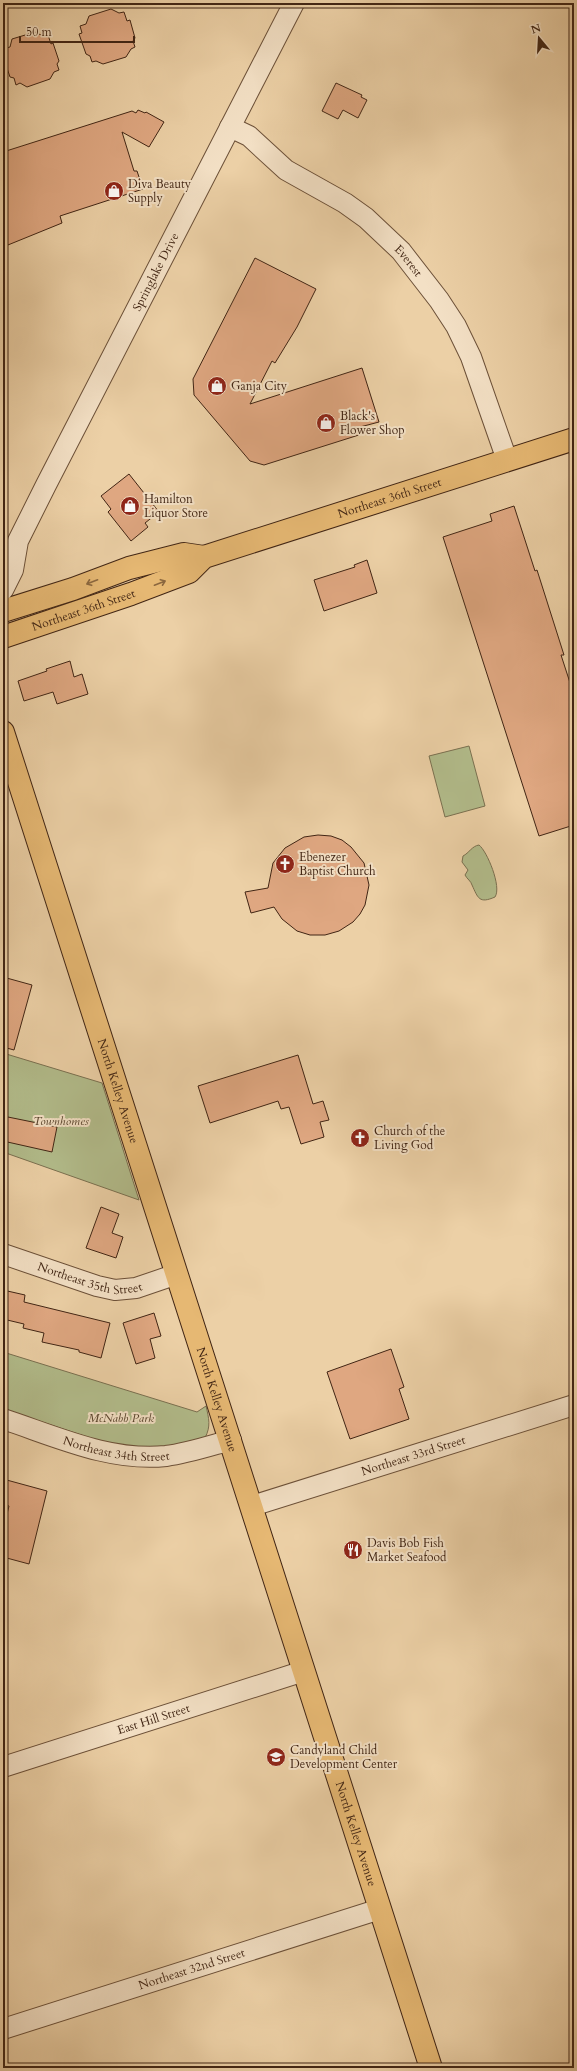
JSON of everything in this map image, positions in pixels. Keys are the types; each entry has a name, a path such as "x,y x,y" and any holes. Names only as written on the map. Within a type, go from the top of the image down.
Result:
{"main road":[{"name":"Northeast 36th Street","path":"3,611 73,589 129,568 184,554 204,557 574,439"},
{"name":"Northeast 36th Street","path":"3,637 131,594 189,572 204,557"},
{"name":"North Kelley Avenue","path":"3,732 7,759 231,1440 432,2068"}],"street":[{"name":"Springlake Drive","path":"3,557 18,541 294,3"},
{"name":"Everest","path":"230,127 250,136 286,170 350,207 366,218 401,251 439,300 456,326 471,357 507,460"},
{"name":"Springlake Drive","path":"3,590 13,570 18,541"},
{"name":"Northeast 35th Street","path":"3,1254 115,1290 136,1288 177,1274"},
{"name":"Northeast 33rd Street","path":"252,1506 574,1405"},
{"name":"Northeast 34th Street","path":"3,1419 105,1452 129,1456 165,1456 231,1440"},
{"name":"East Hill Street","path":"3,1767 304,1671"},
{"name":"Northeast 32nd Street","path":"3,2029 380,1909"}],"green space":[{"path":"469,746 485,806 445,817 429,756"},
{"path":"479,845 486,854 493,870 497,886 495,897 486,900 482,900 478,896 471,882 465,875 468,870 462,862 463,856"},
{"name":"Townhomes","path":"3,1053 102,1083 139,1200 3,1152"},
{"name":"McNabb Park","path":"3,1352 197,1412 206,1406 209,1422 207,1434 205,1438 169,1448 114,1446 3,1409"}],"building":[{"path":"111,9 119,13 124,12 127,21 130,20 135,38 133,41 135,47 131,49 126,57 103,64 96,61 92,62 90,56 86,54 79,34 82,33 80,26 86,24 89,16"},
{"path":"35,32 43,36 48,35 51,44 53,43 59,61 57,64 59,70 54,72 50,79 27,87 20,83 16,85 14,78 10,77 3,56 6,55 3,49 10,47 12,39"},
{"path":"336,83 362,95 361,97 367,100 358,118 343,110 338,119 322,111"},
{"path":"138,110 145,113 146,112 164,122 149,147 122,132 134,171 137,171 143,189 60,216 62,223 3,247 3,152 132,111 136,113"},
{"path":"255,258 316,289 297,327 275,363 272,361 250,404 362,368 379,422 360,427 362,434 264,465 250,461 194,395 193,379"},
{"path":"129,474 159,512 145,523 148,527 131,541 108,512 111,509 101,496"},
{"path":"514,506 535,571 537,570 564,655 561,655 574,695 574,825 539,836 443,537 492,521 490,514"},
{"path":"367,560 377,593 324,611 314,580 355,567 354,565"},
{"path":"70,661 74,677 82,674 88,694 57,704 53,692 24,701 18,681"},
{"path":"318,835 331,836 342,840 351,847 364,863 369,885 365,905 360,914 353,922 339,931 325,935 310,935 297,931 282,919 274,907 251,913 245,892 268,888 273,863 285,848 304,837"},
{"path":"3,977 32,985 14,1050 3,1047"},
{"path":"298,1055 313,1104 323,1101 329,1120 320,1122 324,1137 301,1144 289,1107 281,1109 278,1101 210,1123 198,1086"},
{"path":"3,1116 57,1127 52,1152 3,1141"},
{"path":"101,1207 119,1214 112,1233 123,1237 116,1258 86,1248"},
{"path":"3,1290 25,1295 24,1302 110,1323 101,1358 79,1352 79,1350 42,1342 44,1333 23,1328 24,1324 3,1319"},
{"path":"154,1313 161,1336 150,1339 155,1358 136,1364 123,1323"},
{"path":"391,1349 404,1387 399,1389 409,1419 350,1439 327,1372"},
{"path":"3,1479 47,1491 29,1564 3,1557 3,1530 9,1506 3,1504"}],"place":[{"name":"Diva Beauty Supply","path":"114,191"},
{"name":"Ganja City","path":"217,386"},
{"name":"Black's Flower Shop","path":"326,423"},
{"name":"Hamilton Liquor Store","path":"130,506"},
{"name":"Ebenezer Baptist Church","path":"285,864"},
{"name":"Church of the Living God","path":"360,1138"},
{"name":"Davis Bob Fish Market Seafood","path":"353,1550"},
{"name":"Candyland Child Development Center","path":"276,1757"}]}
